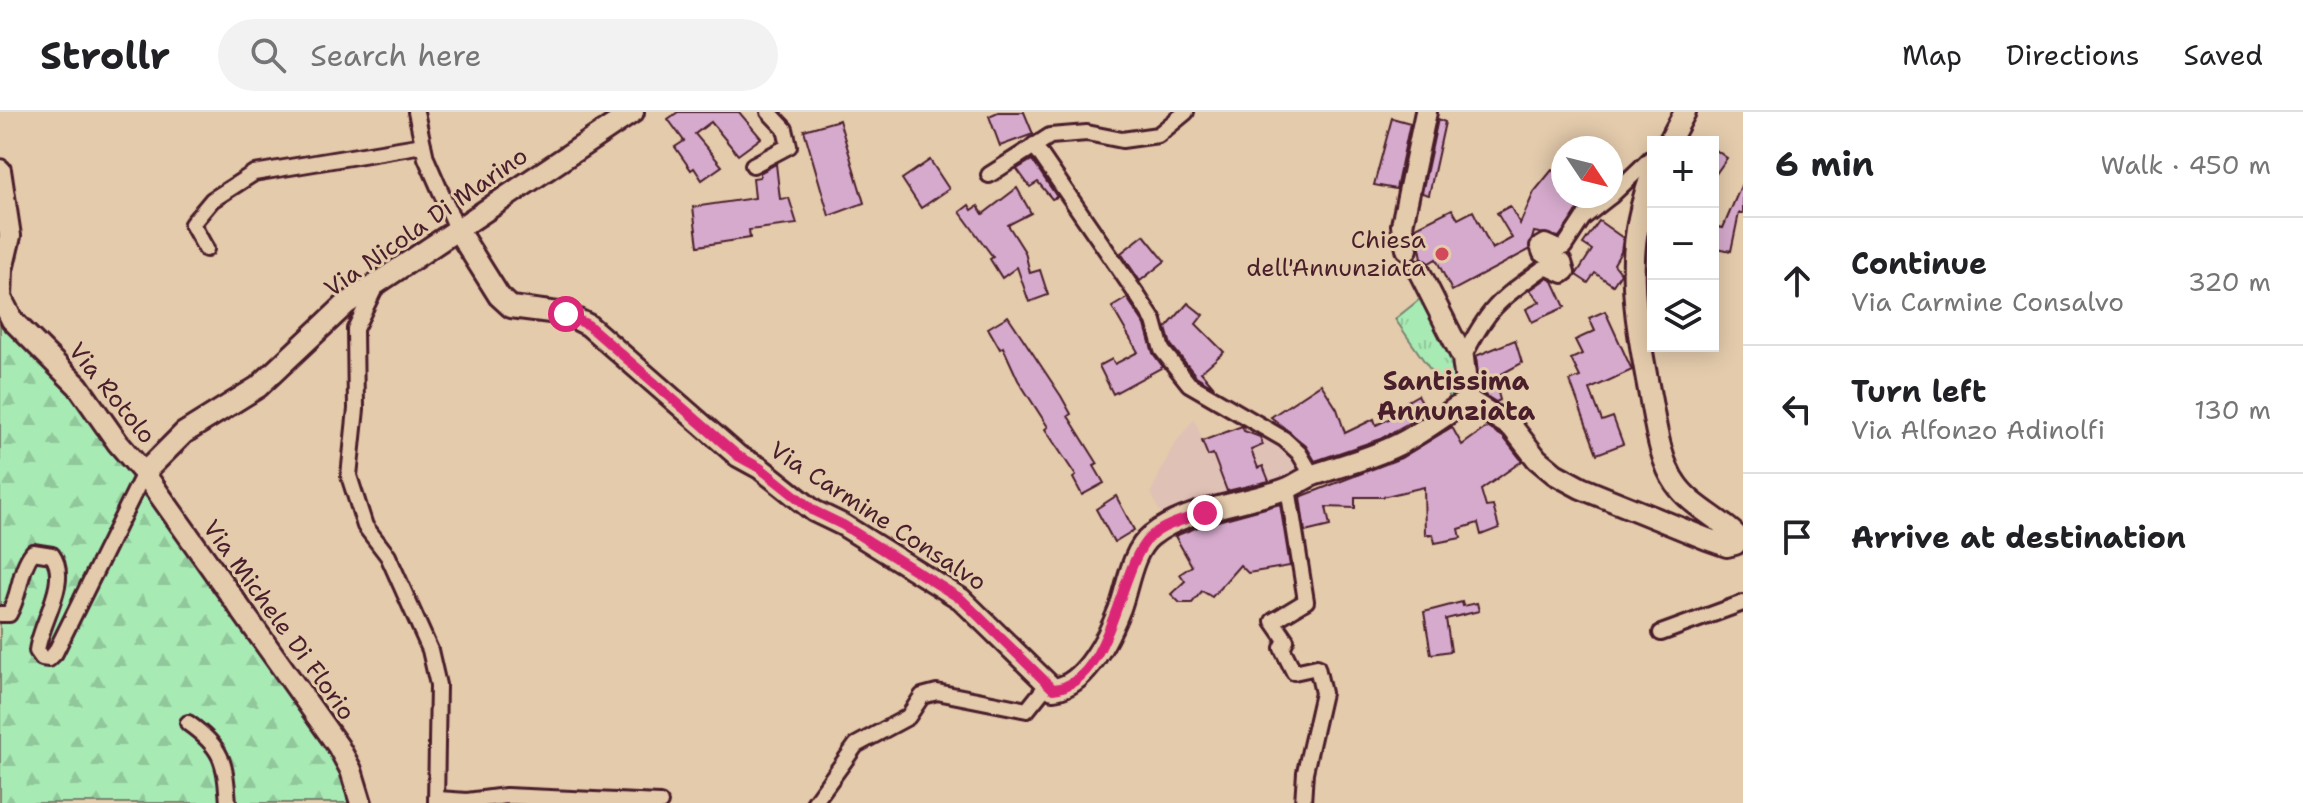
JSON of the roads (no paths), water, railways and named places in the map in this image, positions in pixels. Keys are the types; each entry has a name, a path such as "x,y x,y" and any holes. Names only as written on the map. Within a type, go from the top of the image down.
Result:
{"street":[{"path":"416,112 423,145 457,229"},
{"name":"Via Nicola Di Marino","path":"144,473 184,433 258,387 346,304 457,229 612,117 633,112"},
{"path":"753,165 789,146 785,129 769,112"},
{"path":"989,175 1050,136 1066,133 1122,140 1158,135 1186,112"},
{"path":"1407,249 1402,225 1426,112"},
{"path":"1672,136 1685,112"},
{"path":"206,249 192,224 212,200 254,173 423,145"},
{"path":"1034,145 1154,321 1162,350 1189,384 1284,439 1299,453 1312,475"},
{"path":"1623,185 1647,162"},
{"name":"Via Rotolo","path":"0,170 10,236 2,270 1,298 12,320 78,386 118,443 144,473"},
{"path":"1468,400 1512,427 1537,459 1581,488 1739,549 1737,536 1674,482 1655,420 1635,324 1631,282 1639,217 1647,191"},
{"path":"1463,358 1485,315 1512,291 1542,269 1548,268 1563,275 1567,272 1568,266 1541,254 1538,246 1545,242 1564,247 1583,218 1596,208"},
{"name":"Via Carmine Consalvo","path":"457,229 499,296 511,307 566,314 588,325 738,456 760,468 814,511 843,525 961,599 1047,685"},
{"path":"1419,271 1463,358 1468,400"},
{"path":"380,281 355,329 356,409 349,476 365,526 388,556 430,650 438,685 437,801 506,796 660,803"},
{"path":"814,803 856,745 908,717 922,696 937,692 1027,710 1047,685 1053,689 1065,688 1078,680 1119,611 1139,554 1148,538 1166,526 1243,498 1288,488 1312,475 1351,465 1405,441 1468,400"},
{"path":"0,614 9,614 19,596 24,567 33,552 52,555 58,569 57,582 37,651 42,658 49,659 55,653 144,473"},
{"name":"Via Michele Di Florio","path":"144,473 338,746 351,770 361,803"},
{"path":"1288,488 1306,601 1273,621 1286,640 1282,648 1294,672 1317,667 1323,693 1305,772 1303,803"},
{"path":"1661,633 1743,603"},
{"path":"188,723 217,747 226,772 228,803"}],"place":[{"name":"Chiesa dell'Annunziata","path":"1442,254"}],"district":[{"name":"Santissima Annunziata","path":"1456,395"}]}
